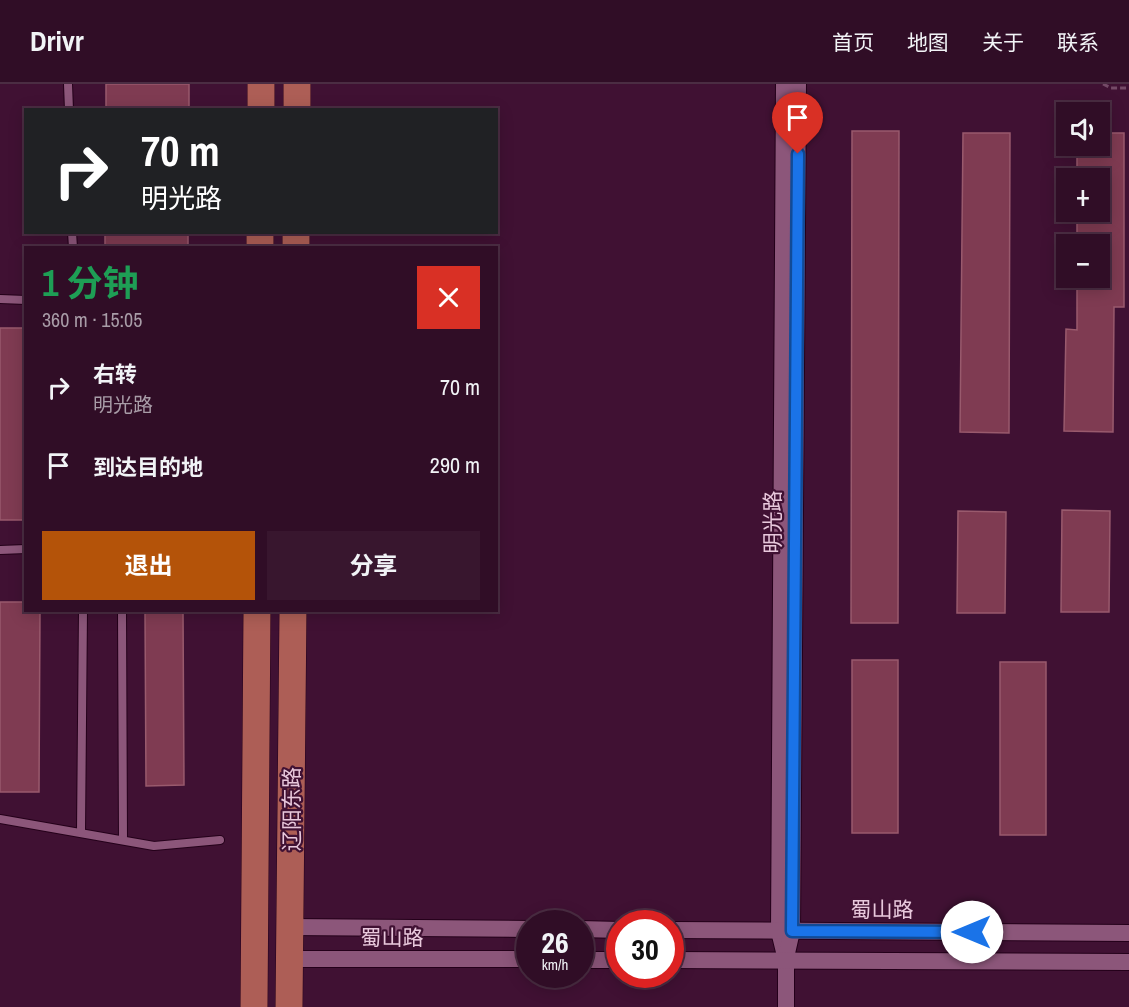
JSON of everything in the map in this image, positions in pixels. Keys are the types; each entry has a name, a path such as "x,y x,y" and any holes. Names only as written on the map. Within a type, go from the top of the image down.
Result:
{"main road":[{"path":"261,84 261,108"},
{"path":"297,84 297,108"},
{"name":"辽阳东路","path":"254,1007 257,612"},
{"name":"辽阳东路","path":"290,1007 293,612"}],"street":[{"name":"明光路","path":"784,84 786,1007"},
{"name":"明光路","path":"786,931 798,84"},
{"name":"蜀山路","path":"290,927 516,929"},
{"name":"蜀山路","path":"684,930 1129,933"},
{"name":"蜀山路","path":"290,959 516,959"},
{"path":"684,960 1129,962"}],"lane":[{"path":"68,84 69,108"},
{"path":"0,299 24,300"},
{"path":"0,550 24,549"},
{"path":"81,832 83,612"},
{"path":"122,612 123,840"},
{"path":"0,819 154,846 220,840"}],"path":[{"path":"1103,84 1111,88 1129,88"}],"building":[{"path":"106,84 189,84 189,108 106,108"},
{"path":"852,131 899,131 898,623 851,623"},
{"path":"963,133 1010,133 1009,433 960,432"},
{"path":"1110,133 1124,133 1124,307 1114,307 1113,432 1064,431 1066,329 1077,330 1077,288 1110,288 1110,234 1077,234 1077,222 1110,222 1110,168 1077,168 1077,156 1110,156"},
{"path":"105,234 188,234 188,246 105,246"},
{"path":"0,328 24,328 24,520 0,520"},
{"path":"1062,510 1110,511 1109,612 1061,612"},
{"path":"958,511 1006,512 1005,613 957,613"},
{"path":"0,602 24,602 24,612 40,612 39,792 0,792"},
{"path":"145,612 183,612 184,785 146,786"},
{"path":"852,660 898,660 898,833 852,833"},
{"path":"1000,662 1046,662 1046,835 1000,835"}],"route":[{"path":"798,154 792,931 972,932"}]}
